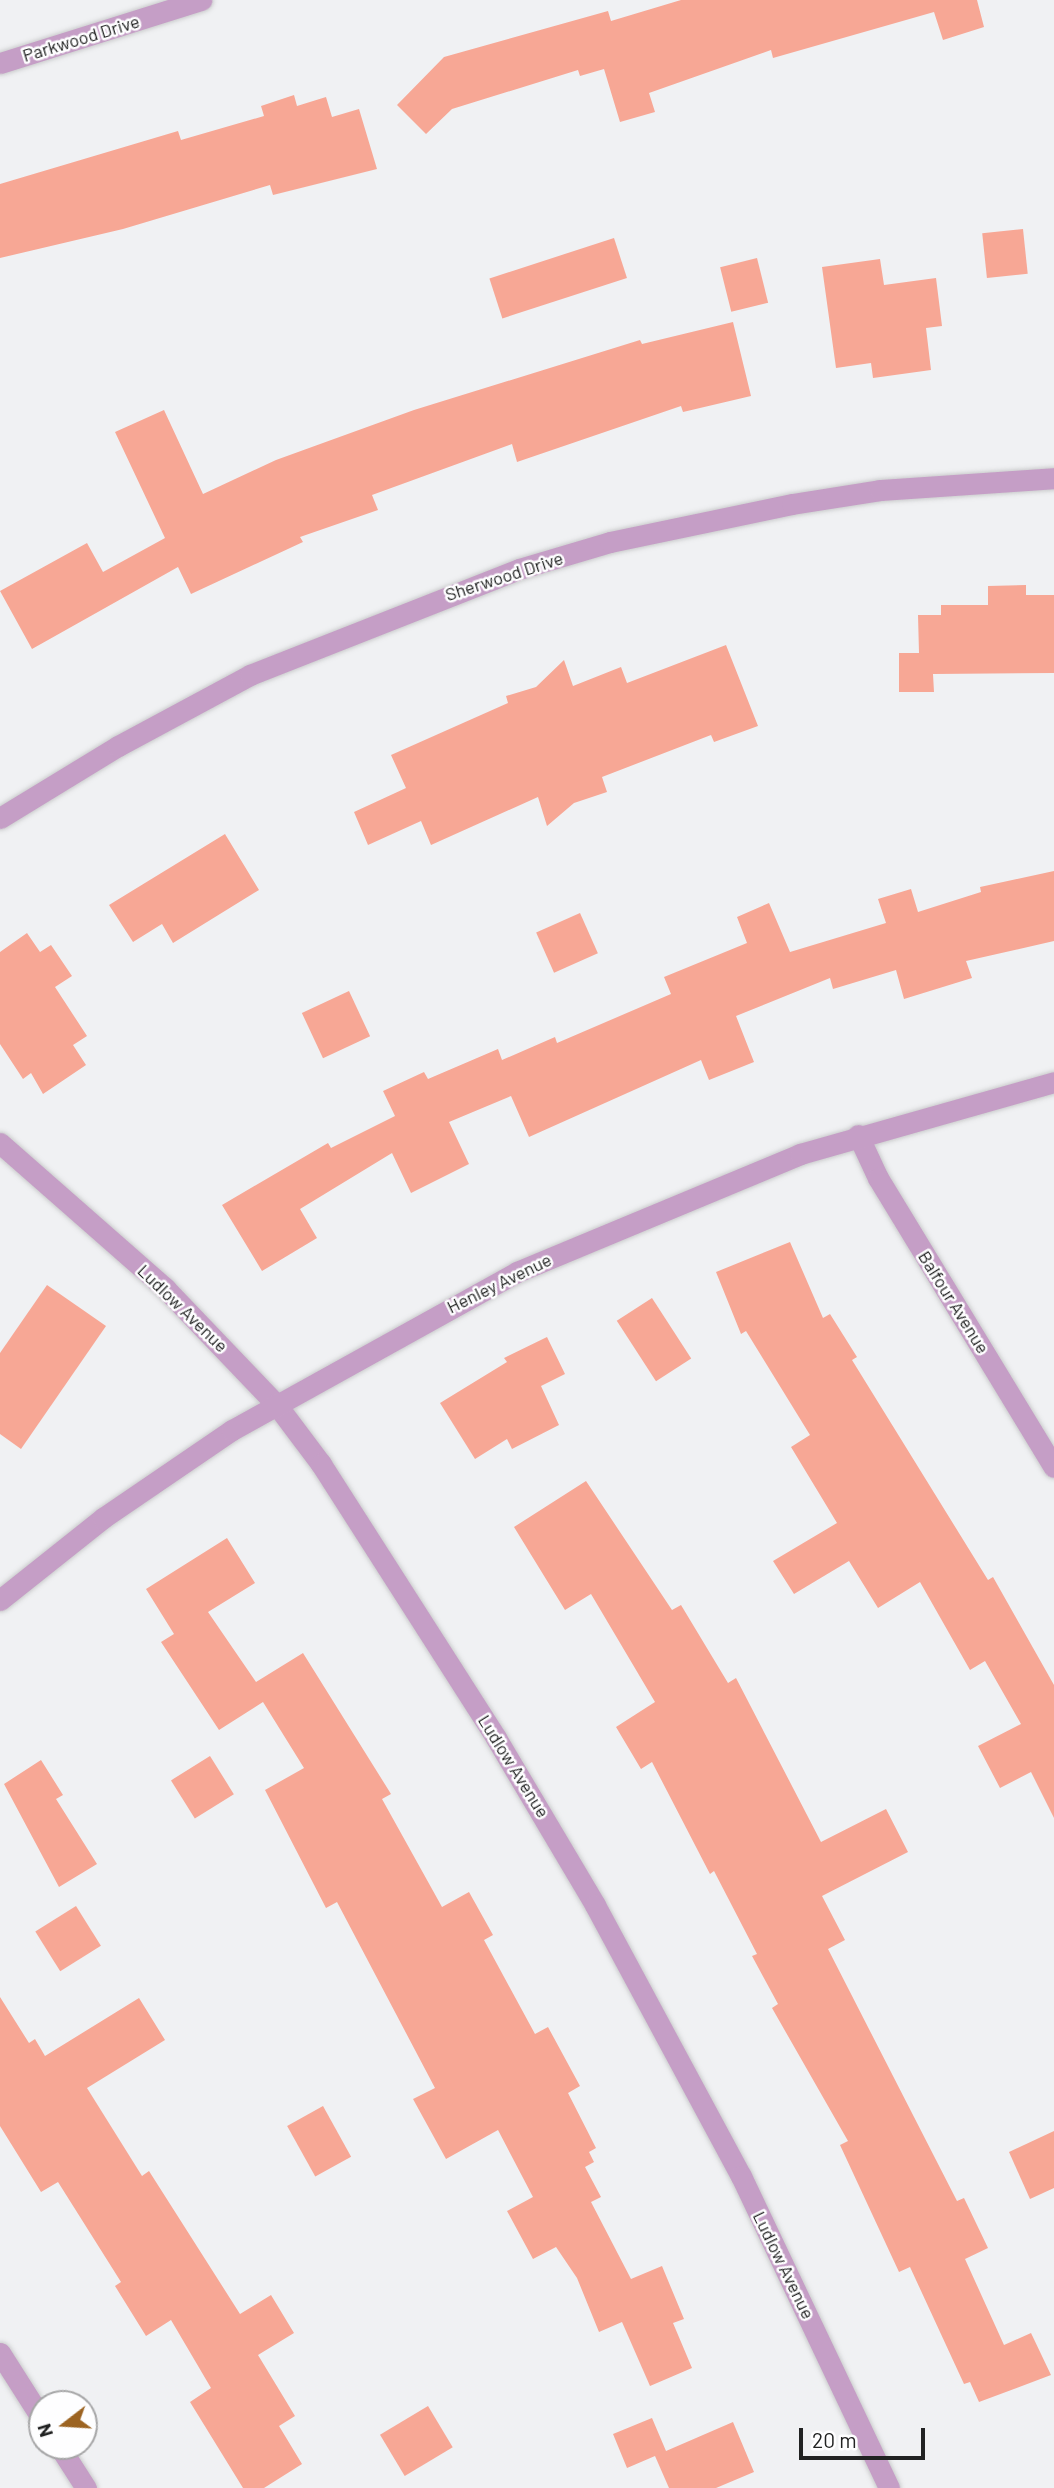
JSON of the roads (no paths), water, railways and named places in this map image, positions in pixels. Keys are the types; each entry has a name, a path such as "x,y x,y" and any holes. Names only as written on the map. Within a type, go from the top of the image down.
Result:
{"street":[{"name":"Parkwood Drive","path":"0,63 201,0"},
{"name":"Sherwood Drive","path":"0,818 118,746 250,676 507,573 610,542 792,504 880,490 1054,478"},
{"name":"Henley Avenue","path":"0,1600 103,1518 276,1404 517,1272 715,1186 858,1135 1054,1082"},
{"name":"Balfour Avenue","path":"858,1135 878,1178 1054,1467"},
{"name":"Ludlow Avenue","path":"0,1143 165,1288 276,1404 411,1601 547,1821 741,2176 889,2488"},
{"path":"0,2353 28,2397"},
{"path":"69,2460 86,2488"}]}
